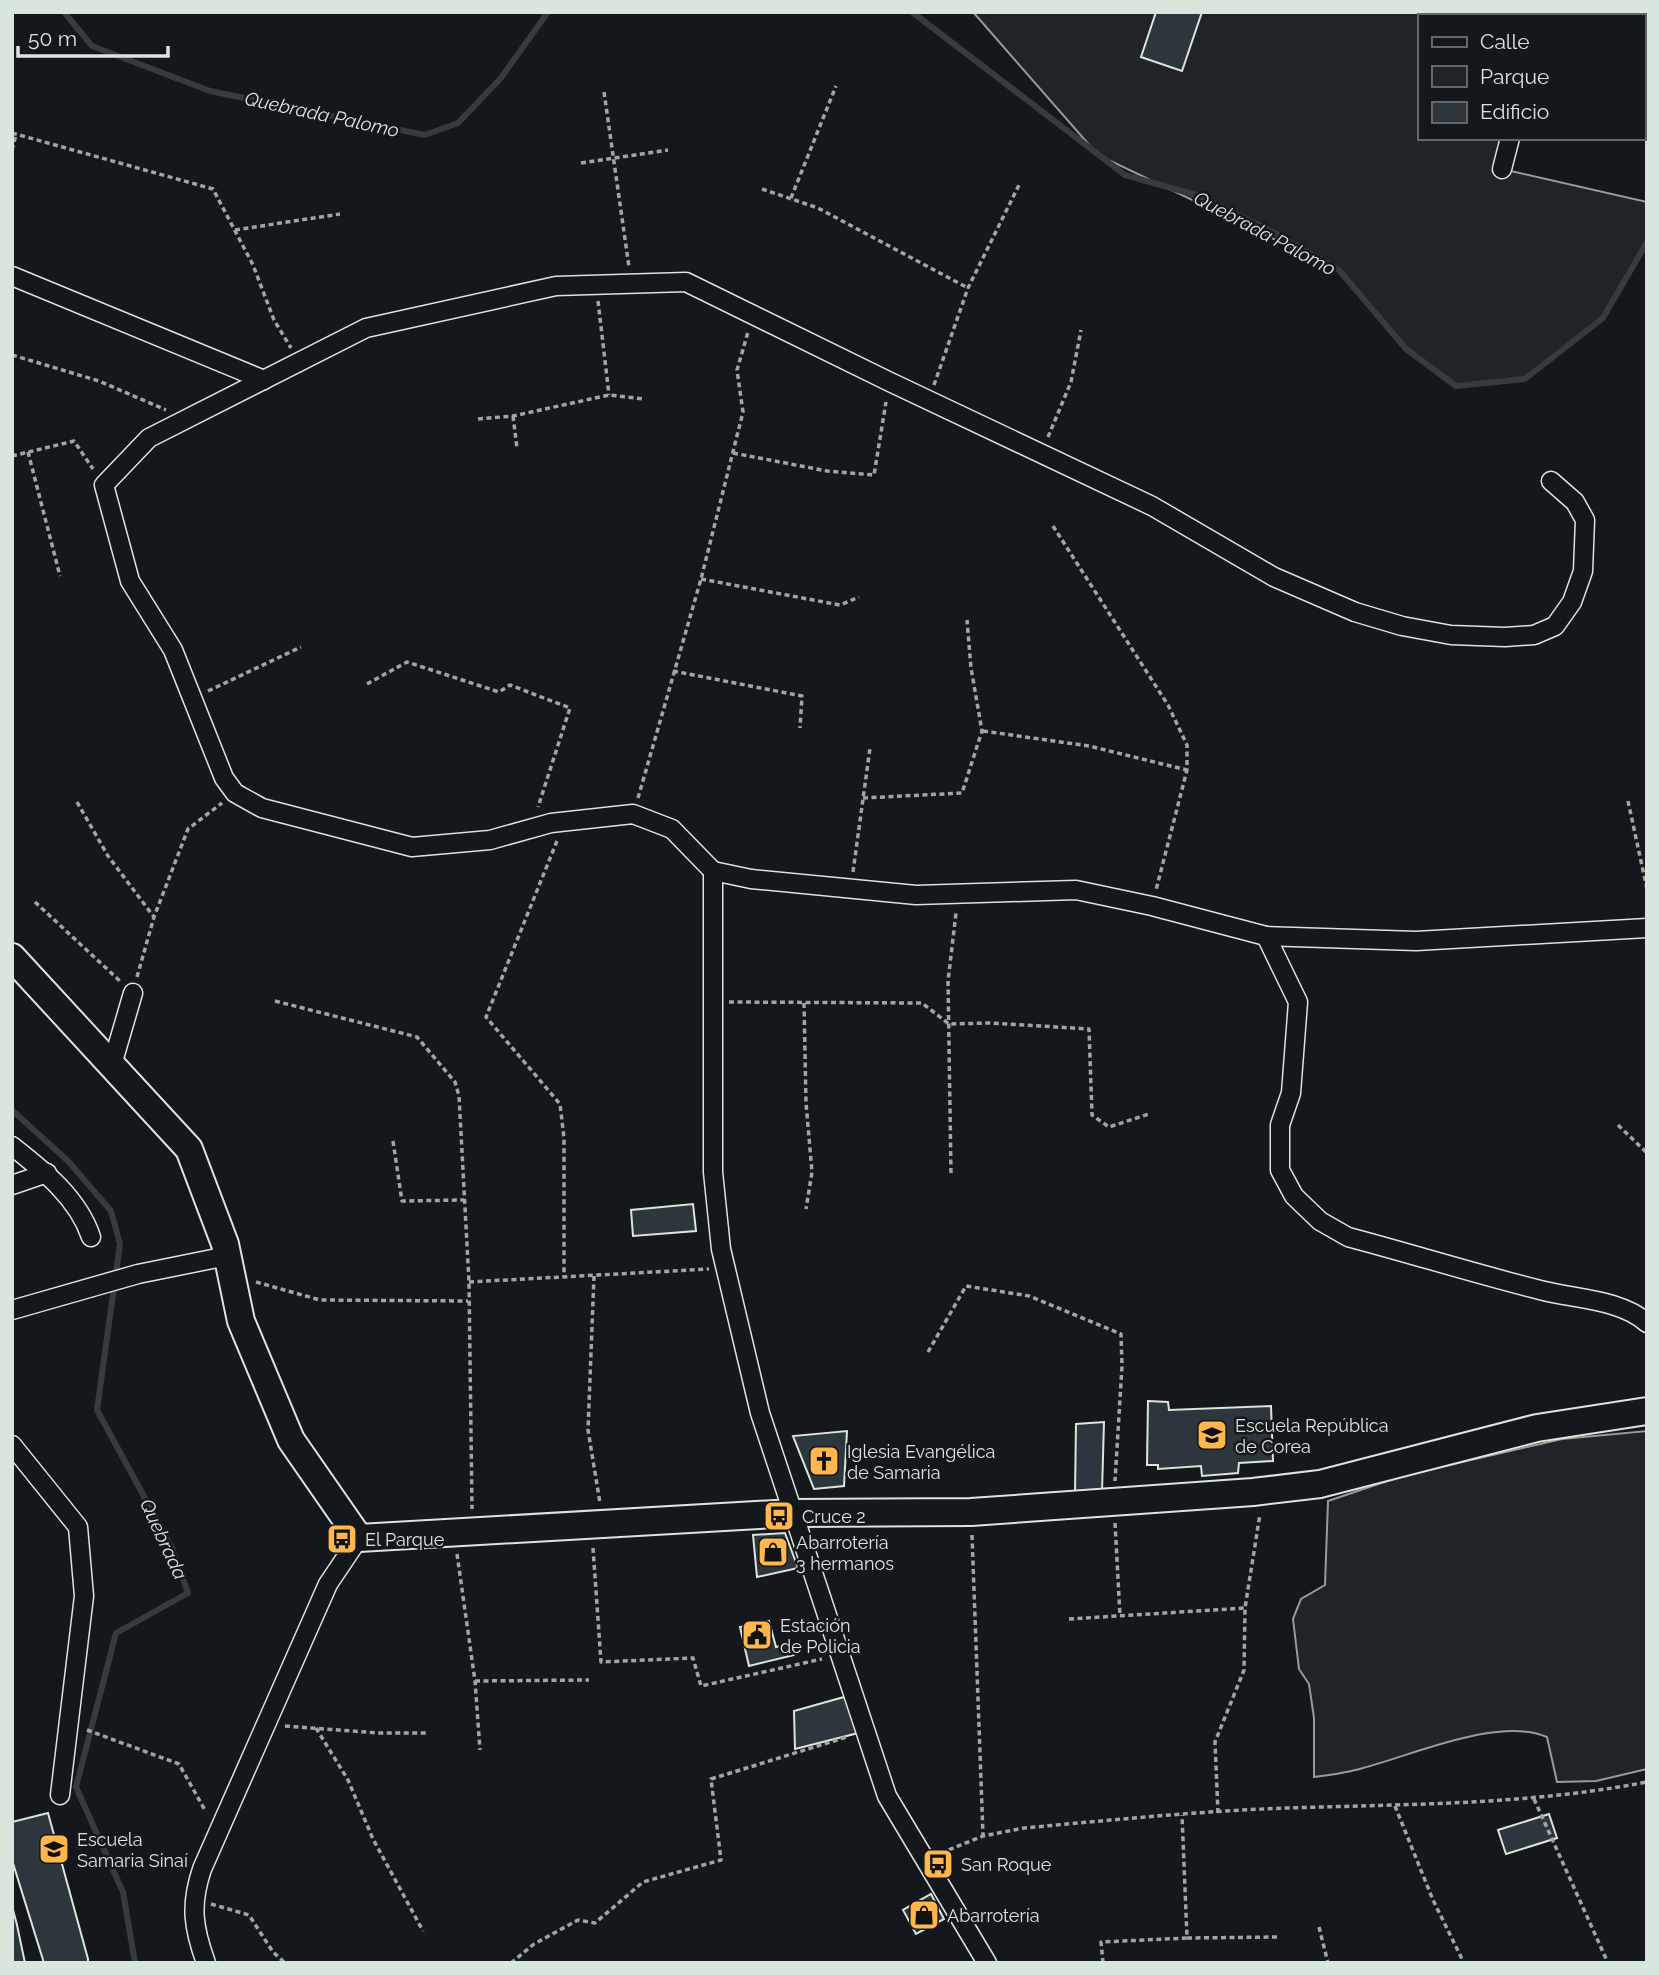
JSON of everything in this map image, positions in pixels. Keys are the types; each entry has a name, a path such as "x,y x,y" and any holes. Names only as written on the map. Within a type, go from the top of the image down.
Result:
{"street":[{"path":"1502,169 1509,140"},
{"path":"12,276 264,380"},
{"path":"1551,481 1575,502 1585,520 1583,572 1572,602 1555,626 1534,635 1451,635 1402,625 1354,612 1274,577 1152,506 753,317 686,282 556,286 366,328 149,438 104,485 130,581 173,650 224,778 234,793 262,808 412,847 490,840 551,823 633,814 672,829 713,871 751,879 916,895 1076,890 1152,906 1266,936 1416,941 1647,928"},
{"path":"713,871 713,1172 725,1268 760,1413 838,1656 887,1796 986,1963"},
{"path":"1266,936 1298,1002 1291,1093 1280,1125 1280,1170 1294,1196 1320,1221 1348,1237 1542,1291 1607,1304 1640,1317 1647,1323"},
{"path":"12,957 189,1149 229,1265 241,1321 291,1440 359,1538"},
{"path":"112,1065 133,993"},
{"path":"12,1146 47,1173 84,1215 91,1237"},
{"path":"12,1185 47,1173"},
{"path":"12,1310 138,1274 229,1265"},
{"path":"359,1538 792,1513 971,1512 1264,1491 1320,1484 1537,1428 1647,1411"},
{"path":"12,1445 78,1527 85,1596 60,1795"},
{"path":"206,1963 195,1925 192,1898 217,1833 328,1584 359,1538"}],"path":[{"path":"791,198 836,86"},
{"path":"604,92 616,158 631,284"},
{"path":"12,150 14,134 213,189 253,265 274,320 299,362"},
{"path":"581,163 668,150"},
{"path":"929,400 968,288 1020,183"},
{"path":"762,189 818,208 968,288"},
{"path":"234,230 340,214"},
{"path":"596,285 609,395"},
{"path":"633,814 701,579 743,412 737,370 753,317"},
{"path":"1042,452 1072,382 1081,330"},
{"path":"12,355 99,382 187,419"},
{"path":"733,453 827,471 874,475 890,382"},
{"path":"478,419 513,416 609,395 644,399"},
{"path":"513,416 517,448"},
{"path":"12,456 74,441 104,485"},
{"path":"28,452 60,576"},
{"path":"1053,526 1168,705 1187,745 1187,770 1152,906"},
{"path":"701,579 840,606 859,597"},
{"path":"863,798 962,793 982,731 971,668 967,620"},
{"path":"193,698 301,647"},
{"path":"367,684 407,662 499,692 510,685 570,708 531,829"},
{"path":"673,671 802,696 800,728"},
{"path":"982,731 1089,746 1187,770"},
{"path":"851,888 870,748"},
{"path":"35,902 133,993 154,917 188,829 234,793"},
{"path":"1628,801 1647,889"},
{"path":"77,802 108,856 154,917"},
{"path":"564,823 486,1017 560,1104 564,1138 564,1277"},
{"path":"951,1173 948,981 958,893"},
{"path":"275,1001 417,1037 455,1082 459,1096 469,1282 472,1423 471,1472 464,1532 480,1749"},
{"path":"713,1002 922,1003 949,1024 990,1023 1089,1029 1092,1115 1109,1127 1149,1114"},
{"path":"804,1003 806,1103 812,1172 806,1209"},
{"path":"1618,1125 1647,1153"},
{"path":"393,1141 402,1201 464,1200"},
{"path":"229,1265 320,1300 468,1301"},
{"path":"469,1282 725,1268"},
{"path":"594,1276 588,1430 597,1523 601,1662 694,1658 701,1686 838,1656"},
{"path":"928,1352 966,1286 1029,1296 1121,1334 1122,1366 1114,1502 1121,1616"},
{"path":"1219,1813 1215,1742 1244,1670 1245,1608 1264,1491"},
{"path":"971,1512 983,1836"},
{"path":"1069,1619 1245,1608"},
{"path":"475,1681 589,1680"},
{"path":"267,1724 378,1733 429,1733"},
{"path":"316,1728 348,1780 373,1839 423,1931"},
{"path":"84,1730 108,1736 179,1764 217,1833"},
{"path":"511,1963 534,1944 578,1920 595,1923 643,1882 721,1860 711,1779 866,1731"},
{"path":"924,1860 983,1836 1024,1828 1182,1815 1534,1799 1571,1796 1647,1782"},
{"path":"1534,1799 1608,1963"},
{"path":"1395,1806 1433,1900 1464,1963"},
{"path":"1182,1815 1187,1938"},
{"path":"192,1898 249,1914 273,1952 285,1963"},
{"path":"1319,1927 1328,1963"},
{"path":"1103,1963 1101,1942 1279,1937"}],"green space":[{"path":"973,12 1502,12 1512,14 1418,14 1418,140 1509,140 1502,169 1647,202 1647,242 1603,318 1525,379 1456,386 1406,349 1339,270 1098,155"},
{"path":"1647,1431 1647,1769 1596,1781 1557,1782 1547,1737 1527,1732 1505,1731 1456,1740 1357,1770 1314,1777 1314,1718 1309,1684 1299,1669 1293,1619 1301,1599 1325,1585 1328,1501 1402,1476 1562,1439"}],"building":[{"path":"1156,12 1202,12 1182,71 1141,57"},
{"path":"693,1204 696,1231 633,1236 631,1210"},
{"path":"1148,1401 1168,1402 1169,1410 1271,1406 1273,1461 1239,1463 1238,1473 1202,1476 1201,1466 1158,1469 1158,1465 1147,1465"},
{"path":"1104,1422 1102,1492 1075,1493 1076,1424"},
{"name":"Iglesia Evangélica de Samaria","path":"847,1431 844,1486 814,1489 793,1436"},
{"name":"Abarrotería 3 hermanos","path":"785,1533 798,1568 757,1577 753,1535"},
{"name":"Estación de Policia","path":"769,1621 776,1647 791,1644 794,1655 749,1666 740,1627"},
{"path":"844,1697 866,1731 795,1749 794,1711"},
{"path":"48,1813 88,1963 44,1963 12,1860 12,1822"},
{"path":"1549,1814 1557,1838 1506,1854 1498,1830"},
{"name":"Abarrotería","path":"931,1894 944,1919 916,1934 903,1910"},
{"path":"12,1906 17,1925 25,1963 12,1963"}],"waterway":[{"name":"Quebrada Palomo","path":"64,12 92,46 210,91 425,135 458,123 501,78 548,12"},
{"name":"Quebrada Palomo","path":"912,12 1125,175 1196,195 1269,230 1339,270 1406,349 1456,386 1525,379 1603,318 1647,242"},
{"name":"Quebrada","path":"12,1110 69,1162 111,1211 120,1244 97,1410 172,1548 188,1593 116,1633 76,1787 123,1892 135,1963"}],"place":[{"name":"Escuela República de Corea","path":"1212,1435"},
{"name":"Iglesia Evangélica de Samaria","path":"824,1461"},
{"name":"Cruce 2","path":"779,1516"},
{"name":"El Parque","path":"342,1539"},
{"name":"Abarrotería 3 hermanos","path":"773,1552"},
{"name":"Estación de Policia","path":"757,1635"},
{"name":"Escuela Samaria Sinaí","path":"54,1849"},
{"name":"San Roque","path":"938,1864"},
{"name":"Abarrotería","path":"924,1915"}]}
